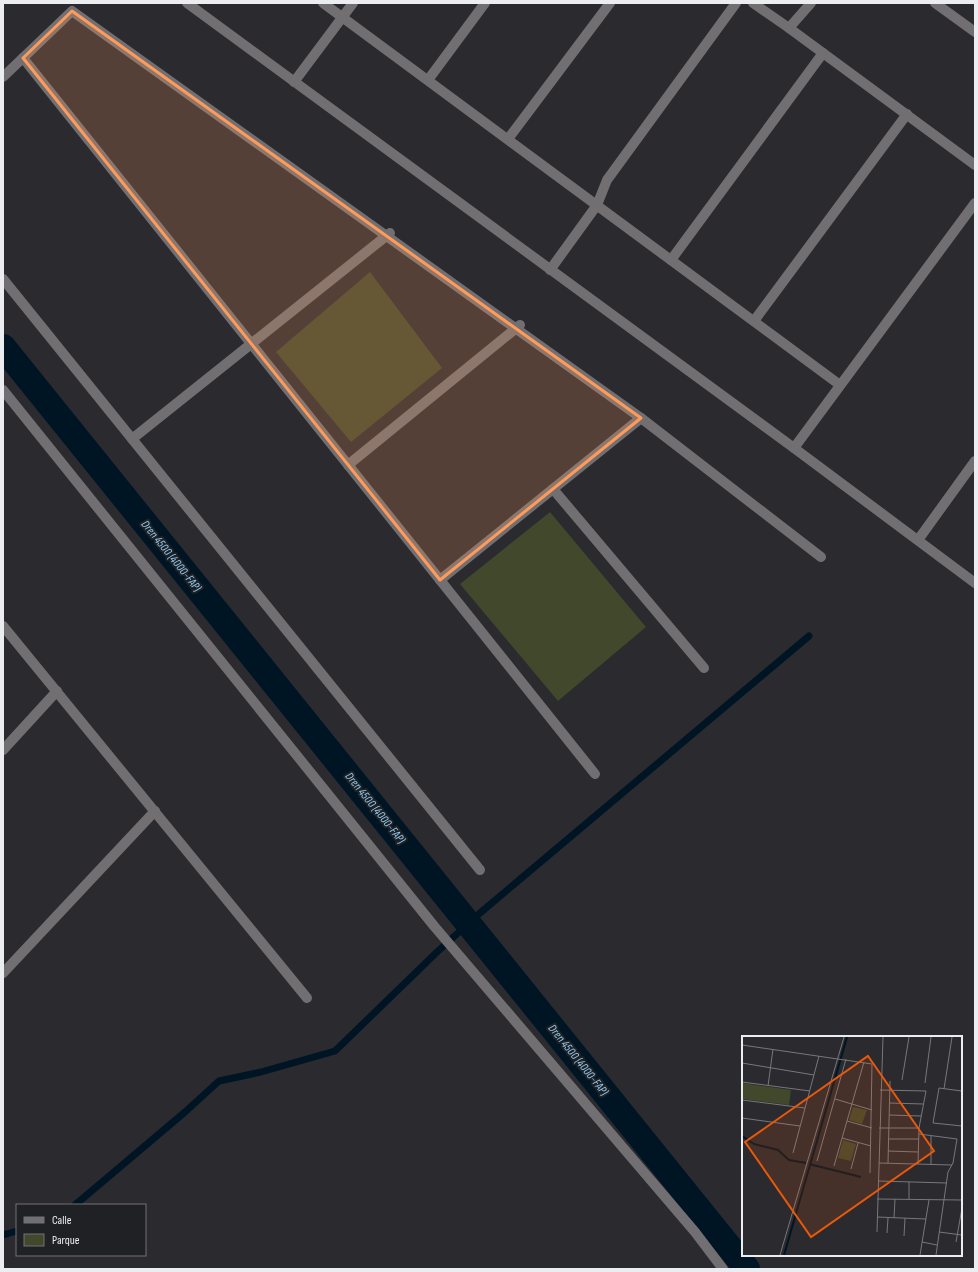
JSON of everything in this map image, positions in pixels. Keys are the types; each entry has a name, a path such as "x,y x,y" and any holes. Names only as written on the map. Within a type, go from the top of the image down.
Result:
{"street":[{"path":"187,3 794,448 975,583"},
{"path":"323,3 840,385"},
{"path":"294,82 353,3"},
{"path":"428,80 485,3"},
{"path":"508,139 610,3"},
{"path":"550,270 597,205 607,180 736,3"},
{"path":"753,3 975,165"},
{"path":"789,28 811,3"},
{"path":"935,3 975,32"},
{"path":"3,77 72,11 389,234 518,327 641,418 821,557"},
{"path":"671,260 823,53"},
{"path":"23,58 595,774"},
{"path":"754,321 907,114"},
{"path":"794,448 975,203"},
{"path":"132,439 389,234"},
{"path":"3,279 480,870"},
{"path":"348,465 518,327"},
{"path":"3,390 440,933 690,1226 723,1269"},
{"path":"440,580 641,418"},
{"path":"918,540 975,461"},
{"path":"553,489 704,668"},
{"path":"3,626 307,998"},
{"path":"3,750 57,691"},
{"path":"3,973 155,811"}],"highlighted area":[{"path":"72,11 641,418 440,580 23,58"}],"green space":[{"path":"370,272 442,368 351,442 276,352"},
{"path":"550,512 646,627 558,701 460,584"}],"waterway":[{"name":"Dren 4500 (4000-FAP)","path":"3,347 747,1269"},
{"path":"76,1204 185,1112 219,1081 261,1072 335,1051 437,952 480,913 809,636"},
{"path":"3,1235 16,1231"}]}
